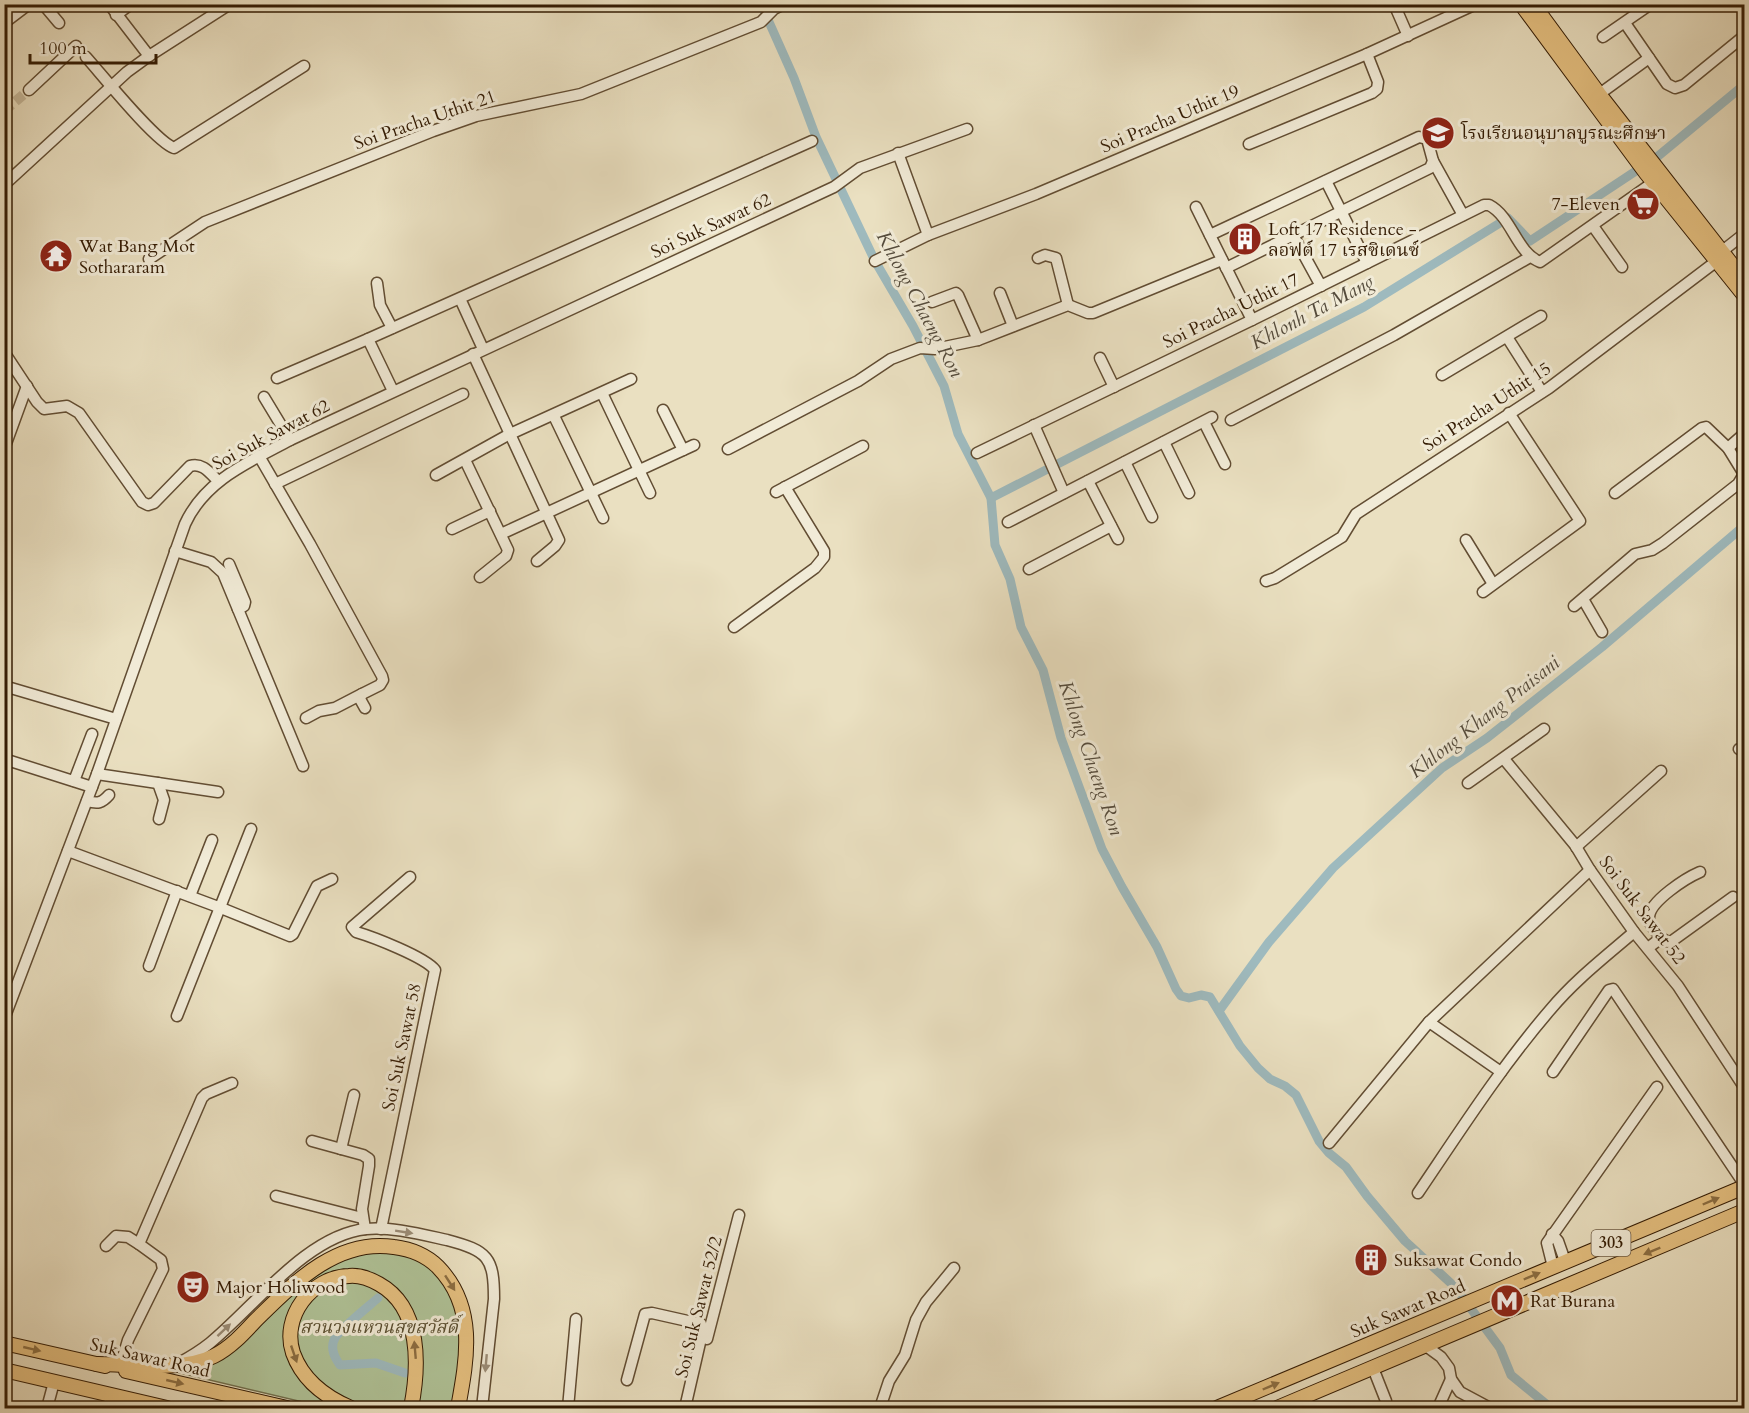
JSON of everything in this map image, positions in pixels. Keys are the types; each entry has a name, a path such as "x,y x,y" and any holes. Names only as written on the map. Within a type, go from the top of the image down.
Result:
{"main road":[{"path":"1521,4 1720,256 1744,280"},
{"path":"1533,4 1595,97"},
{"path":"1720,256 1744,295"},
{"name":"Suk Sawat Road","path":"1217,1408 1454,1310 1744,1185"},
{"name":"303","path":"1277,1408 1744,1211"},
{"path":"97,1364 176,1364 197,1362 212,1357 226,1349 304,1276 351,1250 384,1245 418,1253 432,1262 446,1275 460,1302 466,1323 466,1364 458,1408"},
{"path":"351,1408 327,1396 312,1384 300,1368 291,1347 291,1327 294,1314 308,1293 319,1285 349,1276 364,1278 387,1289 400,1301 409,1318 416,1358 411,1408"},
{"name":"Suk Sawat Road","path":"4,1342 287,1408"},
{"path":"54,1382 59,1355"},
{"path":"7,1374 54,1382 109,1402 167,1408"}],"street":[{"path":"4,23 29,4"},
{"path":"43,4 59,23"},
{"path":"109,4 148,56"},
{"path":"116,15 131,4"},
{"path":"4,185 148,56 230,4"},
{"path":"1407,4 1396,7 1408,36"},
{"name":"Soi Pracha Uthit 19","path":"875,261 928,235 1036,194 1367,54 1476,4"},
{"path":"1603,37 1651,4"},
{"name":"Soi Pracha Uthit 21","path":"149,259 206,222 433,131 476,116 581,94 760,22 779,7"},
{"path":"1626,23 1667,84 1675,88 1684,85 1744,36"},
{"path":"28,90 76,46"},
{"path":"1249,144 1372,93 1377,89 1378,82 1367,54"},
{"path":"86,57 138,116 174,148 304,66"},
{"path":"1595,97 1649,58"},
{"name":"Soi Suk Sawat 62","path":"4,1019 9,993 87,801 175,551 191,510 203,494 218,481 290,440 834,187 860,168 967,129"},
{"path":"1210,236 1419,137 1427,139 1433,161 1463,215"},
{"path":"278,378 812,141"},
{"path":"898,153 928,235"},
{"path":"728,449 858,381 891,359 921,348 935,349 978,340 1068,305 1088,314 1093,313 1224,264 1293,235 1430,168 1433,161"},
{"path":"1231,420 1394,334 1530,257 1540,262 1544,261 1593,226 1654,174"},
{"path":"1326,181 1367,263"},
{"name":"Soi Pracha Uthit 17","path":"977,453 1484,205 1489,205 1500,213 1530,257"},
{"path":"1196,207 1252,320"},
{"path":"1593,226 1622,267"},
{"name":"Soi Pracha Uthit 15","path":"1266,581 1275,578 1342,537 1356,514 1542,392 1642,320 1744,234"},
{"path":"1293,235 1321,286"},
{"path":"1038,258 1045,255 1056,258 1068,305"},
{"path":"377,283 380,305 392,328"},
{"path":"932,302 956,293 978,340"},
{"path":"1000,293 1013,326"},
{"path":"462,303 483,349"},
{"path":"1442,375 1542,316"},
{"path":"1508,337 1542,392"},
{"path":"368,339 393,391"},
{"path":"4,352 44,409 67,406 79,413 142,502 148,505 154,503 190,466 196,464 204,467 218,481"},
{"path":"473,354 508,435 559,540 537,561"},
{"path":"1100,358 1114,387"},
{"path":"436,475 508,435 554,416 630,379"},
{"path":"4,449 10,416 27,386"},
{"path":"602,393 650,493"},
{"path":"275,484 463,394"},
{"path":"264,397 290,440"},
{"path":"663,410 683,450"},
{"path":"1483,592 1580,521 1509,413"},
{"path":"554,416 603,518"},
{"path":"1008,522 1208,419 1225,464"},
{"path":"1034,425 1064,493"},
{"path":"1574,606 1635,554 1652,550 1663,543 1738,484 1742,479 1743,471 1728,448 1711,430 1702,428 1615,493"},
{"path":"1728,448 1744,434"},
{"path":"1164,442 1189,493"},
{"path":"501,534 694,445"},
{"path":"734,627 815,568 824,557 824,552 781,489 864,446"},
{"path":"259,456 383,680 380,685 335,708 319,711 306,718"},
{"path":"465,460 508,553 480,578"},
{"path":"1125,462 1152,517"},
{"path":"1088,481 1118,539"},
{"path":"452,529 490,512"},
{"path":"1029,569 1111,526"},
{"path":"1466,540 1493,584"},
{"path":"175,551 211,562 223,573 303,766"},
{"path":"229,564 245,602 244,606 238,609"},
{"path":"1583,599 1602,632"},
{"path":"4,686 116,719"},
{"path":"362,694 360,699 364,708"},
{"path":"1468,783 1544,729"},
{"path":"74,781 92,734"},
{"path":"4,759 92,787"},
{"name":"Soi Suk Sawat 52","path":"1504,759 1576,847 1635,932 1678,986 1744,1088"},
{"path":"1576,847 1661,771"},
{"path":"97,774 218,792"},
{"path":"158,783 164,800 159,819"},
{"path":"87,801 97,804 109,795"},
{"path":"177,1016 251,829"},
{"path":"190,897 212,840"},
{"path":"68,851 290,936 318,886 332,879"},
{"path":"1329,1143 1430,1022 1590,870"},
{"path":"1700,872 1671,889 1650,913 1650,922 1661,938 1668,942 1672,941 1733,897"},
{"name":"Soi Suk Sawat 58","path":"381,1229 435,970 429,964 394,947 356,932 352,927 410,877"},
{"path":"149,966 177,891"},
{"path":"1418,1193 1501,1072 1550,1010 1574,984 1635,932"},
{"path":"1648,948 1661,938"},
{"path":"1553,1072 1609,990 1613,989 1744,1185"},
{"path":"1430,1022 1501,1072"},
{"path":"1734,1072 1744,1066"},
{"path":"139,1244 202,1098 232,1083"},
{"path":"1559,1264 1547,1242 1657,1087"},
{"path":"341,1149 354,1095"},
{"path":"312,1141 363,1155 369,1159 364,1223"},
{"path":"276,1197 381,1229 435,1237 459,1243 483,1253 488,1259 494,1282 494,1299 482,1408"},
{"name":"Soi Suk Sawat 52/2","path":"691,1408 739,1215"},
{"path":"176,1364 210,1343 289,1269 317,1248 364,1223"},
{"path":"106,1246 116,1236 128,1237 161,1260 163,1264 129,1340 121,1364"},
{"path":"880,1408 889,1381 905,1355 916,1320 926,1302 954,1268"},
{"path":"627,1380 645,1314 651,1313 701,1324 702,1334 685,1408"},
{"path":"568,1408 576,1319"},
{"path":"1426,1346 1449,1368 1451,1379 1460,1392 1488,1407"},
{"path":"1373,1368 1386,1401 1386,1408"},
{"path":"1438,1408 1451,1379"},
{"path":"47,1408 54,1382"}],"green space":[{"name":"สวนวงแหวนสุขสวัสดิ์","path":"419,1250 456,1289 467,1351 456,1408 328,1408 180,1373 238,1337 336,1254"}],"waterway":[{"name":"Khlong Chaeng Ron","path":"761,4 794,78 816,137 875,261 913,326 944,386 958,434 991,498 995,545 1010,579 1021,627 1043,670 1061,738 1102,849 1157,947 1176,989 1181,996 1189,998 1201,995 1210,997 1240,1046 1258,1068 1270,1079 1285,1086 1296,1095 1319,1141 1329,1153 1346,1167 1405,1241 1455,1287 1500,1348 1511,1375 1551,1408"},
{"name":"Khlonh Ta Mang","path":"991,498 1364,307 1508,218 1530,241 1657,157 1744,85"},
{"name":"Khlong Khang Praisani","path":"1219,1011 1269,942 1333,868 1442,768 1487,738 1602,647 1744,526"},
{"path":"378,1298 338,1334 333,1345 334,1355 340,1365 376,1363 405,1373"}],"tunnel":[{"path":"4,111 29,90"}],"place":[{"name":"โรงเรียนอนุบาลบูรณะศึกษา","path":"1438,133"},
{"name":"7-Eleven","path":"1643,204"},
{"name":"Loft 17 Residence - ลอฟต์ 17 เรสซิเดนซ์","path":"1245,239"},
{"name":"Wat Bang Mot Sothararam","path":"56,256"},
{"name":"Suksawat Condo","path":"1371,1260"},
{"name":"Major Holiwood","path":"193,1287"},
{"name":"Rat Burana","path":"1507,1301"}]}
